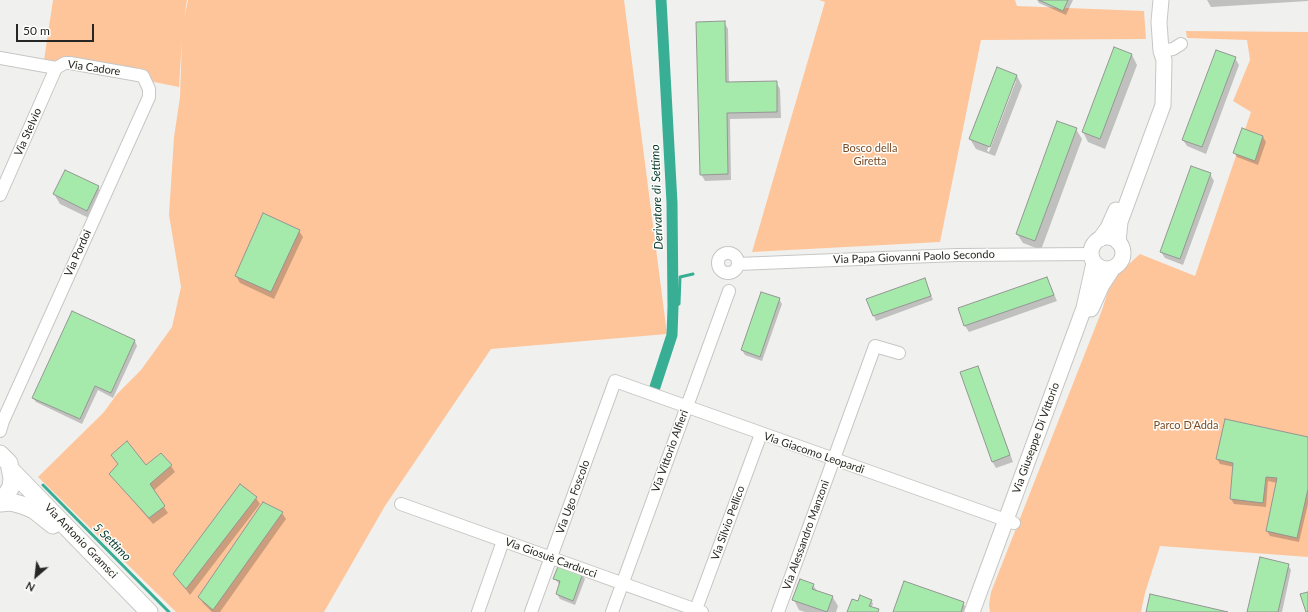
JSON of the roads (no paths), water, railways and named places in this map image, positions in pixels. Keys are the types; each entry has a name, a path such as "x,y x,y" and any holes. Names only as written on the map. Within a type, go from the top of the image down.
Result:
{"main road":[{"name":"Via Antonio Gramsci","path":"0,454 9,463 12,471 149,612"},
{"path":"0,501 11,487 12,471"},
{"name":"Via Antonio Gramsci","path":"0,501 22,504 42,516 138,612"}],"street":[{"path":"1154,0 1154,10 1159,22"},
{"path":"1118,242 1120,222 1163,105 1164,60 1161,51 1159,22 1161,0"},
{"path":"1161,51 1181,44"},
{"path":"1100,239 1111,238 1118,242 1122,249 1122,259 1113,268 1101,268 1092,259 1093,245 1100,239 1113,220 1153,109 1157,60 1161,51"},
{"name":"Via Cadore","path":"0,58 56,68 65,63 70,63 143,76"},
{"name":"Via Stelvio","path":"0,195 56,68"},
{"name":"Via Pordoi","path":"0,431 3,421 149,97 148,84 143,76"},
{"name":"Via Papa Giovanni Paolo Secondo","path":"738,264 957,255 1092,259"},
{"name":"Via Giuseppe Di Vittorio","path":"981,612 982,604 1084,308 1092,259"},
{"name":"Via Giuseppe Di Vittorio","path":"972,612 1010,522 1090,310 1102,285 1113,268"},
{"name":"Via Vittorio Alfieri","path":"612,612 729,291"},
{"name":"Via Alessandro Manzoni","path":"778,612 875,346 899,352"},
{"name":"Via Giacomo Leopardi","path":"615,381 1010,522"},
{"name":"Via Ugo Foscolo","path":"531,612 615,381"},
{"name":"Via Silvio Pellico","path":"698,611 761,434"},
{"name":"Via Giosuè Carducci","path":"401,504 698,611"},
{"path":"478,612 503,540"}],"waterway":[{"name":"Derivatore di Settimo","path":"654,390 672,335 673,307 672,203 661,0"},
{"path":"673,307 679,304 680,277 693,274"},
{"name":"5 Settimo","path":"43,485 169,612"}],"park label":[{"name":"Bosco della Giretta","path":"870,154"},
{"name":"Parco D'Adda","path":"1186,425"}]}
